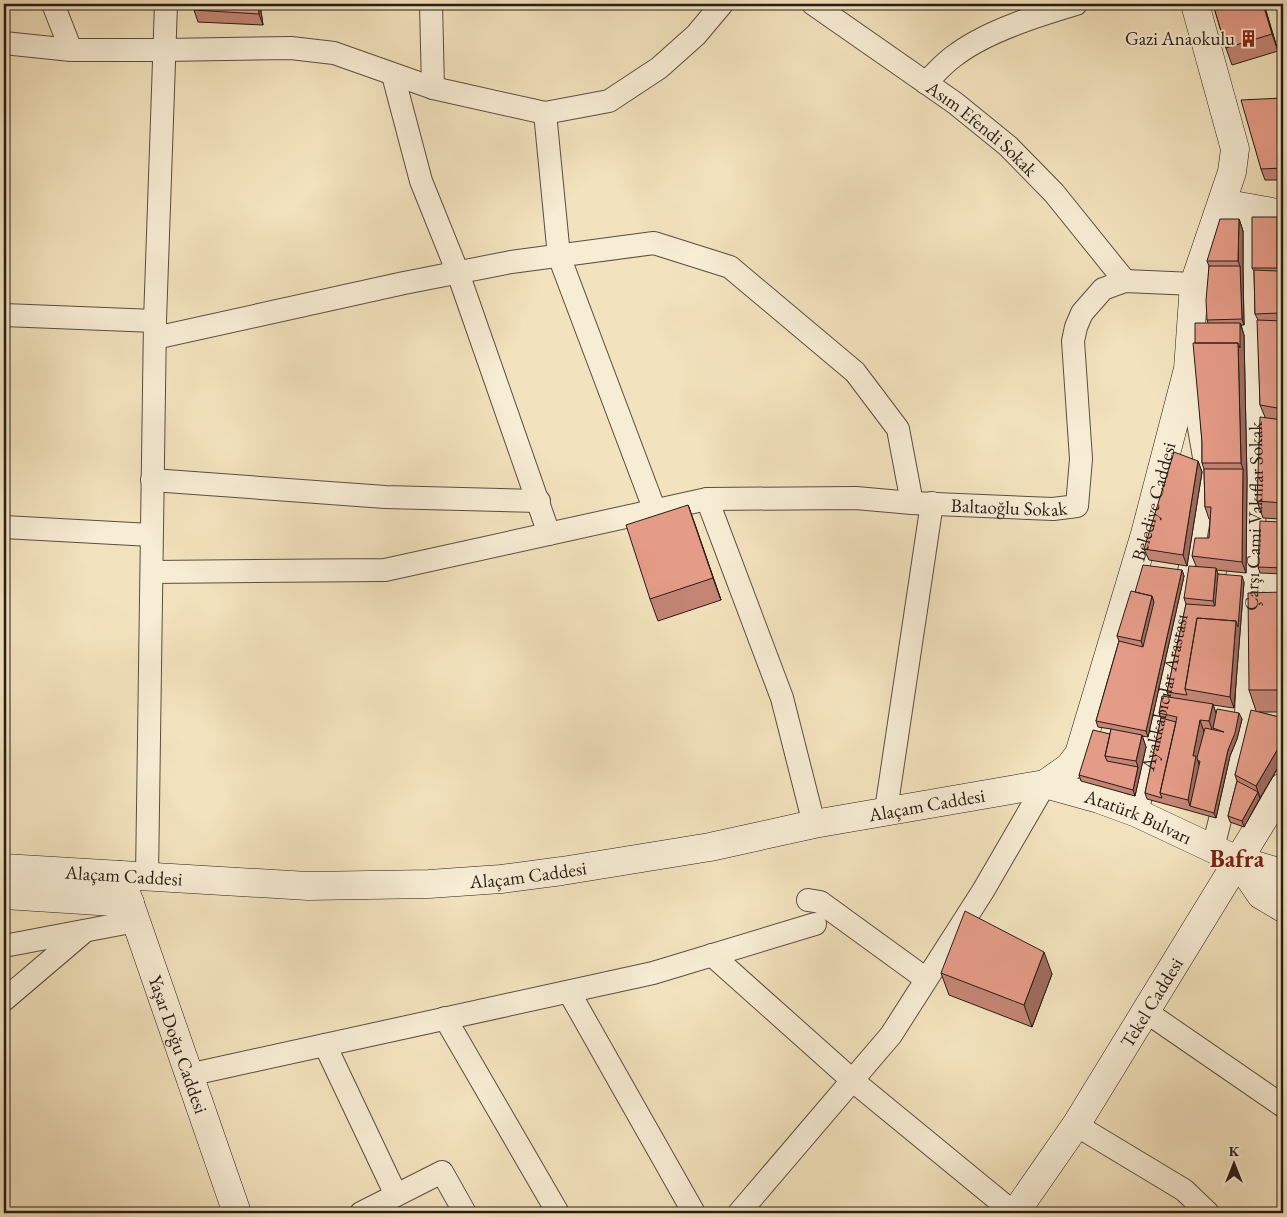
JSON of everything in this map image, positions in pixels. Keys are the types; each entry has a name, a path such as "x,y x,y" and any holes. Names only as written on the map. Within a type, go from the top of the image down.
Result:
{"main road":[{"name":"Belediye Caddesi","path":"1045,784 1069,767 1079,754 1180,571 1188,369 1200,330 1194,284 1232,172 1235,149 1195,4"},
{"path":"1222,203 1283,214"},
{"name":"Alaçam Caddesi","path":"4,868 308,886 429,884 492,879 562,871 710,847 886,810 1045,784"},
{"name":"Atatürk Bulvarı","path":"1045,784 1099,799 1137,813 1237,860 1275,871 1283,876"},
{"name":"Tekel Caddesi","path":"1014,1213 1076,1125 1283,787"},
{"path":"1237,860 1262,895 1283,908"},
{"name":"Yaşar Doğu Caddesi","path":"120,875 237,1213"},
{"name":"Alaçam Caddesi","path":"4,895 133,912"}],"street":[{"path":"53,4 71,50"},
{"path":"147,877 155,330 166,4"},
{"path":"431,4 433,88"},
{"path":"4,43 71,50 291,48 334,53 433,88 546,113 609,101 659,68 696,35 722,4"},
{"name":"Asım Efendi Sokak","path":"813,4 955,103 1008,146 1054,193 1124,281"},
{"path":"926,83 940,67 976,41 1052,11 1076,4"},
{"path":"393,75 421,181 458,273 539,500 549,534"},
{"path":"546,113 558,256 655,510"},
{"name":"Çarşı Cami Vakıflar Sokak","path":"1213,848 1246,716 1253,580 1264,524 1264,429 1244,331 1251,209"},
{"path":"4,314 155,330 511,262 654,243 730,266 855,372 898,429 922,503 856,498 706,499 385,570 152,572"},
{"name":"Baltaoğlu Sokak","path":"886,810 922,503 1054,509 1077,506 1081,459 1073,341 1082,312 1103,289 1124,281 1194,284"},
{"path":"1244,331 1276,331"},
{"name":"Ayakkabıcılar Arastası","path":"1137,813 1173,704 1180,571 1206,479 1206,469 1188,369"},
{"path":"152,480 385,497 539,500"},
{"path":"706,499 782,698 814,824"},
{"path":"4,527 151,535"},
{"path":"1180,571 1283,583"},
{"path":"738,1213 891,1034 983,891 1045,784"},
{"path":"808,900 820,902 926,979"},
{"path":"4,946 86,930 133,912"},
{"path":"188,1075 653,973 815,924"},
{"path":"4,1000 86,930"},
{"path":"712,955 852,1080 1014,1213"},
{"path":"569,992 694,1213"},
{"path":"1145,1011 1283,1106"},
{"path":"445,1018 558,1213"},
{"path":"325,1044 396,1195"},
{"path":"1076,1125 1184,1190 1208,1213"},
{"path":"361,1213 442,1172 465,1213"}],"building":[{"path":"193,4 258,4 259,14 194,10"},
{"path":"1213,4 1263,4 1272,34 1226,48"},
{"path":"1283,98 1283,168 1261,169 1241,100"},
{"path":"1279,214 1283,214 1283,269 1279,269"},
{"path":"1252,217 1277,217 1277,268 1252,268"},
{"path":"1220,219 1239,219 1238,261 1207,261"},
{"path":"1209,266 1240,266 1242,319 1207,320 1206,300"},
{"path":"1254,270 1278,271 1280,313 1255,314"},
{"path":"1257,320 1283,321 1283,409 1260,405"},
{"path":"1195,323 1240,323 1240,348 1238,343 1195,343"},
{"path":"1193,343 1238,343 1241,463 1202,463 1202,442"},
{"path":"1260,417 1283,420 1283,503 1257,501"},
{"path":"1174,452 1198,461 1183,555 1144,549"},
{"path":"1204,469 1243,469 1242,562 1192,556 1195,538 1209,538 1211,507 1205,507"},
{"path":"688,505 713,578 650,599 626,525"},
{"path":"1280,517 1283,517 1283,541 1279,541"},
{"path":"1260,521 1280,522 1279,541 1283,546 1283,568 1258,567"},
{"path":"1143,565 1182,570 1146,731 1096,721 1119,641 1143,647 1154,602 1152,596 1135,592"},
{"path":"1189,566 1216,568 1213,601 1184,598"},
{"path":"1218,574 1242,576 1238,627 1236,621 1197,618 1185,689 1187,695 1167,692 1186,604 1215,606"},
{"path":"1131,591 1152,596 1141,641 1117,636"},
{"path":"1283,592 1283,690 1249,690 1248,593"},
{"path":"1197,618 1236,621 1230,697 1185,689"},
{"path":"1162,696 1213,704 1209,721 1200,720 1193,756 1196,756 1188,800 1160,793 1177,717 1159,713"},
{"path":"1217,709 1239,713 1235,733 1228,750 1214,813 1190,806 1200,761 1197,758 1205,728 1224,732 1213,728"},
{"path":"1251,710 1283,718 1283,740 1256,786 1235,775"},
{"path":"1161,718 1176,722 1160,793 1162,798 1145,793"},
{"path":"1111,729 1142,735 1136,761 1105,756"},
{"path":"1093,730 1110,734 1105,756 1107,761 1138,767 1133,790 1079,775"},
{"path":"1237,781 1258,792 1242,821 1228,816"},
{"path":"965,911 1044,952 1024,1005 941,973"}],"place":[{"name":"Gazi Anaokulu","path":"1249,38"}],"district":[{"name":"Bafra","path":"1237,858"}]}
